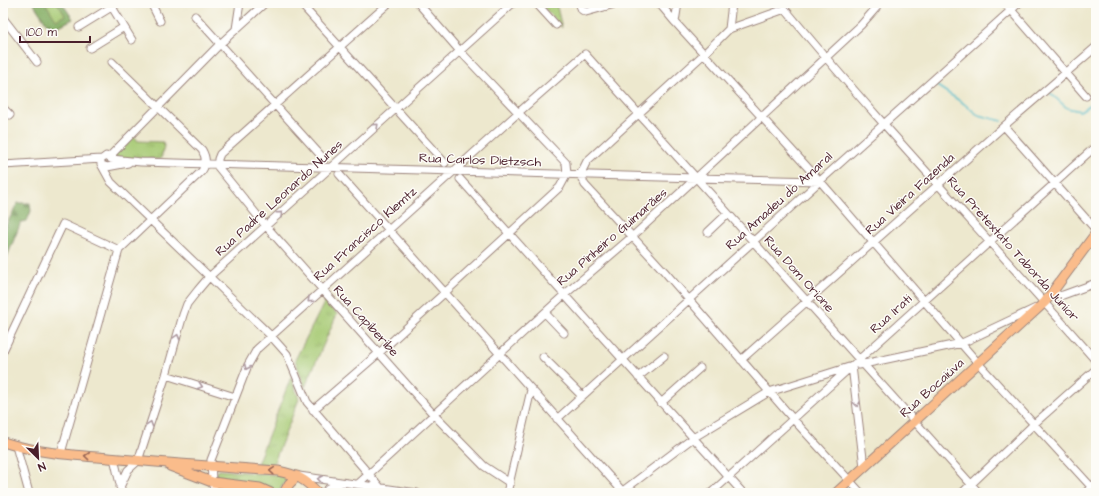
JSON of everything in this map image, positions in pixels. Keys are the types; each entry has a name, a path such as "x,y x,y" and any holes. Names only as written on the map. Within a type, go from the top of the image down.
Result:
{"main road":[{"name":"Rua Bocaiúva","path":"836,493 1043,304 1096,233"},
{"path":"3,442 16,446 61,453 138,461 278,471 297,476 311,485 318,493"},
{"path":"162,462 212,482 260,488 271,493"},
{"path":"284,493 289,484 297,476"}],"street":[{"path":"150,3 160,21"},
{"path":"236,29 240,3"},
{"path":"108,178 110,160 121,145 220,44 265,3"},
{"path":"300,3 445,163"},
{"path":"217,164 220,154 389,3"},
{"path":"313,410 379,353 560,187 567,174 566,163 459,50 418,3"},
{"name":"Rua Padre Leonardo Nunes","path":"138,461 166,375 183,315 187,304 198,290 209,277 332,168 395,108 513,3"},
{"path":"536,3 556,25"},
{"path":"580,3 582,10 586,12 615,4"},
{"path":"659,3 820,181 978,363 1094,487 1084,493"},
{"path":"675,22 678,3"},
{"path":"729,29 732,3"},
{"name":"Rua Pinheiro Guimarães","path":"358,484 564,295 696,178 861,25 876,8 877,3"},
{"path":"1005,3 1086,96"},
{"name":"Rua Amadeu do Amaral","path":"557,419 1019,3"},
{"path":"79,27 115,5 124,27 132,40"},
{"path":"786,6 729,29 704,54 587,161 580,175 585,185 689,299 769,392 861,493"},
{"name":"Rua Pretextato Taborda Júnior","path":"786,6 825,57 939,184 1043,304 1096,361"},
{"path":"195,16 324,159"},
{"path":"3,18 37,62"},
{"path":"90,48 124,27"},
{"name":"Rua Vieira Fazenda","path":"741,360 1004,126 1096,47"},
{"name":"Rua Francisco Klemtz","path":"215,493 212,482 211,460 235,397 252,357 257,350 584,54"},
{"name":"Rua Dom Orione","path":"584,54 979,493"},
{"path":"61,453 119,250 202,171 206,164 206,158 202,150 112,62"},
{"path":"3,108 10,115"},
{"path":"1004,126 1096,230"},
{"path":"121,145 121,154 125,160"},
{"name":"Rua Irati","path":"711,493 852,366 861,362 924,301 1096,146"},
{"name":"Rua Carlos Dietzsch","path":"3,165 73,161 102,163 106,156 110,160 140,162 820,181"},
{"name":"Rua Carlos Dietzsch","path":"110,160 140,162"},
{"path":"102,163 111,182 271,336 286,354 303,393 313,410 368,476 382,490"},
{"name":"Rua Capiberibe","path":"217,164 220,171 266,226 434,415 484,466 510,482"},
{"path":"339,174 622,492 693,438 769,392 852,366 864,467"},
{"path":"460,179 743,493"},
{"path":"708,232 727,214"},
{"path":"3,351 63,224 119,250"},
{"path":"1059,296 1096,283"},
{"path":"861,362 962,344 1043,304"},
{"path":"545,313 564,333"},
{"path":"638,377 664,356"},
{"path":"543,357 582,396"},
{"path":"661,402 700,368"},
{"path":"962,493 1034,424 1096,369"},
{"path":"166,375 235,397"},
{"path":"508,493 531,390"},
{"path":"16,446 29,493"},
{"path":"114,458 121,490"},
{"path":"121,490 128,470 138,461"},
{"path":"297,476 358,484 382,490 417,493"},
{"path":"324,493 336,484 343,483"}],"green space":[{"path":"33,3 62,3 73,19 51,30"},
{"path":"57,3 65,15 56,20 46,4"},
{"path":"540,3 556,3 562,28"},
{"path":"133,135 138,141 163,142 164,146 161,159 112,158"},
{"path":"18,203 30,203 31,211 27,221 21,222 3,267 3,233"},
{"path":"325,301 337,314 305,387 295,360"},
{"path":"291,377 299,399 273,465 257,464"},
{"path":"219,470 289,477 278,492 266,487 219,479 216,476 216,472"}],"waterway":[{"path":"934,84 978,115 1002,121"},
{"path":"1049,92 1067,108 1080,111 1096,101"}]}
